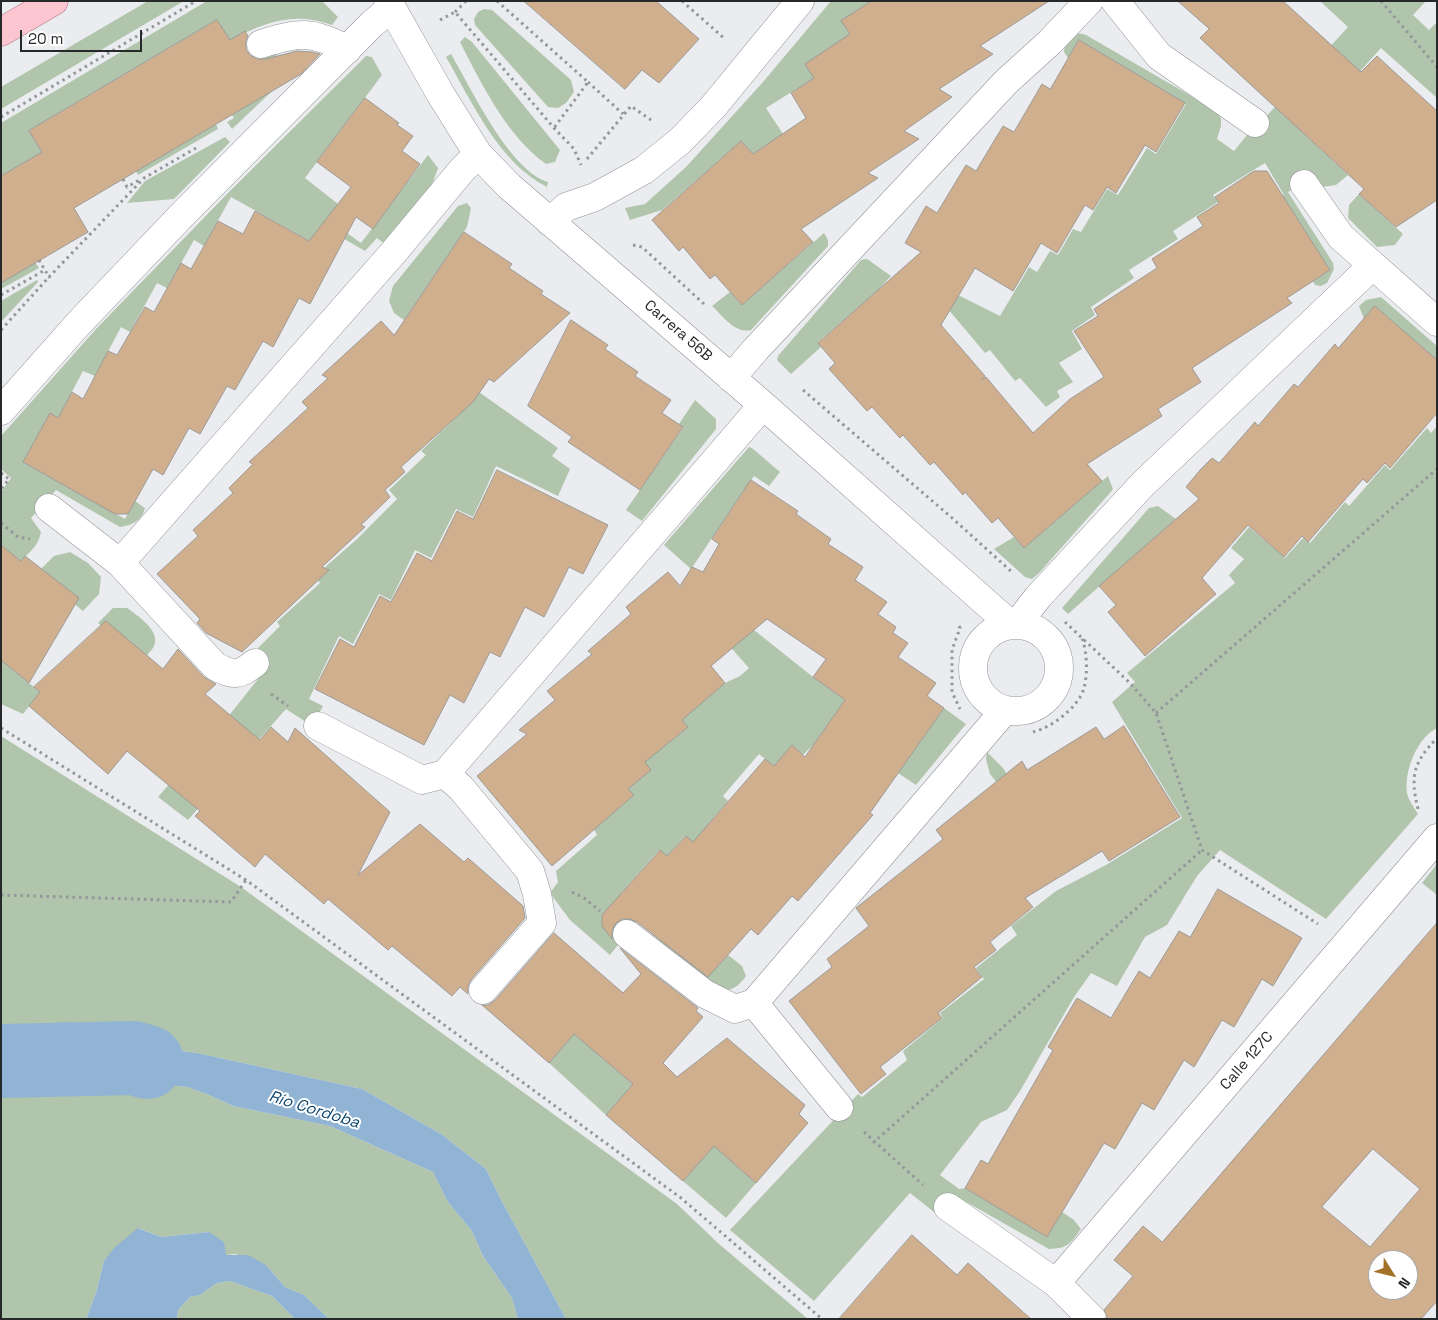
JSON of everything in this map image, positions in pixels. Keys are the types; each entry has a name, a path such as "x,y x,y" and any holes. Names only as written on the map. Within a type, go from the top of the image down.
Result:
{"main road":[{"path":"1,32 54,1"}],"street":[{"path":"550,222 566,207 595,197 644,170 680,141 713,107 800,1"},
{"path":"731,378 1006,82 1050,42 1089,1"},
{"path":"1115,1 1159,56 1255,123"},
{"path":"1,411 79,324 182,215 347,50 389,5"},
{"name":"Carrera 56B","path":"389,5 441,95 478,154 509,186 1014,625 1030,626 1042,632 1053,643 1060,672 1056,687 1047,699 1034,707 1020,711 1006,710"},
{"path":"261,44 294,35 315,36 328,39 347,50"},
{"path":"120,562 478,154"},
{"path":"1304,184 1341,237 1437,322"},
{"path":"627,934 705,994 735,1009 754,1004 1006,710 992,704 981,693 975,680 973,667 975,653 982,641 991,632 1004,626 1014,625 1143,484 1372,266"},
{"path":"318,726 422,780 445,774 763,405"},
{"path":"49,508 120,562 216,666 231,674 249,668"},
{"path":"445,774 461,788 530,871 537,894 542,923 482,990"},
{"name":"Calle 127C","path":"1056,1283 1437,838"},
{"path":"754,1004 839,1107"},
{"path":"948,1207 1056,1283 1092,1319"}],"path":[{"path":"1,117 196,1"},
{"path":"440,20 455,12 466,1"},
{"path":"497,1 623,114"},
{"path":"682,1 751,61"},
{"path":"1381,1 1437,67"},
{"path":"455,12 554,128 574,148 582,169"},
{"path":"554,128 588,82"},
{"path":"588,156 631,106 680,141"},
{"path":"123,179 127,186 202,144"},
{"path":"1,330 144,178"},
{"path":"39,260 49,277"},
{"path":"1,295 45,270"},
{"path":"1156,713 1437,469"},
{"path":"1,473 9,479 1,489"},
{"path":"249,668 289,707 318,726"},
{"path":"1,728 246,880 681,1198 822,1319"},
{"path":"1420,814 1413,789 1414,773 1423,753 1437,738"},
{"path":"873,1142 1202,850"},
{"path":"1,895 231,902 246,880"},
{"path":"537,894 558,885 584,898 627,934"},
{"path":"839,1107 873,1142 948,1207"}],"green space":[{"path":"148,1 184,1 1,109 1,87"},
{"path":"207,1 322,1 338,17 332,25 304,19 279,21 267,24 230,40 217,20 29,131 42,152 1,176 1,123"},
{"path":"831,1 872,1 842,21 850,34 814,78 766,108 783,134 769,172 741,141 662,210 630,220 625,208 645,204 686,167 763,82"},
{"path":"1320,1 1426,1 1413,15 1429,30 1437,22 1437,98 1381,48 1304,134 1348,175 1336,185 1322,187 1314,176 1288,192 1333,263 1334,269 1327,283 1321,286 1315,285 1313,281 1330,270 1282,195 1284,195 1265,163 1213,195 1218,202 1173,231 1178,239 1129,270 1134,278 1091,307 1095,315 1072,331 1082,349 1059,363 1073,382 1057,391 1060,397 1046,407 1020,378 1015,381 990,350 985,353 948,309 956,294 1000,316 1029,267 1037,272 1050,251 1058,255 1073,229 1081,232 1107,189 1118,195 1147,148 1156,154 1186,104 1079,40 1068,58 1064,52 1065,45 1078,33 1086,35 1191,96 1218,113 1221,119 1221,126 1217,139 1234,151 1348,27"},
{"path":"484,9 492,10 571,80 574,92 566,103 558,108 548,107 475,25 474,19 478,12"},
{"path":"465,37 472,42 560,150 555,162 546,164 519,139 507,124 460,42"},
{"path":"283,50 272,59 286,78 232,129 227,122 234,118 232,115 266,94 263,61 260,57 271,52"},
{"path":"451,54 480,106 505,145 519,162 533,174 548,182 547,187 515,163 488,130 446,57"},
{"path":"366,56 372,57 382,75 305,178 338,204 327,219 361,243 428,155 438,168 431,188 386,245 377,238 365,251 327,229 317,245 231,197 204,246 194,240 167,288 157,283 130,332 121,327 95,376 83,371 58,418 50,414 23,462 125,519 135,501 145,508 142,516 132,524 120,527 56,490 31,518 41,532 40,537 36,545 21,561 1,545 1,492 11,478 1,469 1,436 96,329 228,193"},
{"path":"216,124 218,129 138,175 136,171"},
{"path":"225,137 230,142 174,199 127,203 145,181"},
{"path":"1359,194 1403,234 1395,245 1377,247 1348,218 1349,205"},
{"path":"467,203 471,208 467,227 404,320 394,313 389,301 393,286 458,206"},
{"path":"824,233 828,240 828,246 751,330 745,331 735,327 712,306 730,292 742,305"},
{"path":"867,259 891,276 877,291 818,342 821,347 791,374 777,360 778,356 861,260"},
{"path":"35,262 39,268 1,289 1,283"},
{"path":"37,280 38,282 1,322 1,301"},
{"path":"1381,297 1437,346 1437,360 1375,306 1364,319 1359,306 1366,300"},
{"path":"462,380 558,448 552,456 570,469 558,496 496,466 473,517 456,509 431,558 415,550 391,600 379,594 353,644 339,636 309,699 323,706 312,726 286,709 188,820 158,797 231,713 270,664 254,652 280,626 277,622 320,583 315,576 356,540 397,499 389,490 426,455 421,451 463,411"},
{"path":"695,400 716,419 716,429 642,521 626,510 683,428 679,424"},
{"path":"1437,426 1437,728 1423,739 1410,765 1407,793 1411,804 1418,814 1326,919 1220,850 1197,876 1167,925 1145,937 1117,986 1091,973 1074,997 1007,1110 981,1122 940,1175 959,1189 965,1188 1047,1237 1062,1212 1074,1220 1081,1229 1068,1245 1049,1249 954,1195 939,1216 910,1193 814,1301 730,1230 858,1094 862,1097 907,1060 903,1051 943,1018 940,1013 984,979 976,968 1017,935 1011,926 1056,891 1106,865 1182,818 1112,702 1135,682 1127,673 1235,583 1229,575 1244,559 1231,548 1249,527 1285,558 1303,538 1310,543 1345,502 1349,506 1385,465 1390,470 1427,428 1431,433"},
{"path":"749,447 780,472 769,486 754,476 691,569 664,545"},
{"path":"1108,476 1113,489 1032,579 1025,577 994,549 1014,537 1024,548"},
{"path":"1158,506 1176,519 1068,614 1062,608 1149,508"},
{"path":"70,552 88,563 101,577 99,594 83,611 37,573 54,556"},
{"path":"113,608 127,608 143,620 152,630 155,642 153,648 143,660 98,623"},
{"path":"749,626 845,700 814,744 803,755 792,745 774,766 759,754 723,796 728,801 709,823 724,837 708,855 685,836 667,856 659,850 622,892 713,971 728,955 742,966 746,976 744,979 734,988 724,990 716,987 694,971 637,920 610,955 570,920 550,893 558,882 556,871 597,835 594,829 633,796 628,789 651,770 629,742 667,744 688,727 671,707 704,701 725,683 740,676 749,668 718,633"},
{"path":"1,660 40,692 23,714 1,704"},
{"path":"944,708 966,724 916,785 898,773"},
{"path":"1,736 241,887 677,1204 719,1244 808,1319 566,1319 486,1169 441,1134 362,1089 197,1053 119,1043 95,1034 36,1039 41,1050 68,1074 102,1073 129,1080 187,1087 233,1106 330,1126 433,1172 448,1202 472,1231 483,1256 512,1298 518,1319 329,1319 304,1295 285,1287 266,1265 235,1254 226,1255 209,1232 161,1237 139,1228 104,1261 96,1293 86,1319 1,1319"},
{"path":"987,752 1003,768 1067,872 990,774 986,759"},
{"path":"1437,864 1437,895 1422,883"},
{"path":"574,1034 633,1084 606,1115 549,1063"},
{"path":"714,1146 756,1183 726,1218 683,1181"},
{"path":"230,1281 272,1296 295,1319 177,1319 178,1310 190,1297 200,1295 217,1283"}],"water":[{"path":"70,1022 119,1043 197,1053 362,1089 441,1134 486,1169 566,1319 518,1319 512,1298 483,1256 472,1231 448,1202 433,1172 330,1126 233,1106 187,1087 129,1080 102,1073 68,1074 50,1070 36,1039 37,1024"},
{"path":"138,1228 161,1237 209,1232 224,1242 226,1255 248,1255 266,1265 285,1287 304,1295 329,1319 295,1319 272,1296 230,1281 217,1283 200,1295 190,1297 178,1310 177,1319 86,1319 96,1293 104,1261 114,1248"}],"building":[{"path":"524,1 656,1 699,39 659,83 642,70 625,89"},
{"path":"872,1 1049,1 980,46 993,54 939,89 952,97 904,131 919,139 868,173 878,178 801,229 813,242 742,305 715,275 710,279 683,247 679,251 652,220 741,141 753,154 806,118 791,93 814,78 805,64 850,34 841,21"},
{"path":"1178,1 1283,1 1361,72 1377,56 1437,111 1437,200 1396,227 1359,194 1364,189 1200,38 1209,29"},
{"path":"217,20 230,40 245,31 248,36 246,49 250,55 257,59 266,59 297,51 320,54 301,74 74,208 88,232 1,283 1,176 42,152 29,131"},
{"path":"1079,40 1185,103 1156,152 1145,145 1116,193 1107,187 1093,210 1085,205 1057,253 1041,243 1013,291 975,268 941,325 985,376 982,380 986,377 1033,433 1070,399 1104,377 1074,331 1098,316 1094,309 1157,268 1152,259 1203,226 1197,217 1219,203 1215,197 1254,171 1267,171 1330,270 1287,298 1292,303 1192,368 1201,382 1158,409 1162,416 1087,464 1102,481 1024,548 998,518 992,523 965,492 963,495 934,462 930,465 903,435 900,438 872,407 867,411 829,369 835,363 818,343 921,252 905,243 926,206 937,213 966,165 976,171 1003,126 1014,132 1042,84 1050,89"},
{"path":"365,98 399,123 397,125 413,136 402,151 420,164 373,229 356,217 310,304 299,298 273,347 263,341 235,390 227,386 200,434 189,428 163,475 153,469 128,514 115,514 23,462 50,413 58,418 72,392 83,399 108,351 117,355 145,307 154,312 181,263 191,269 218,221 243,234 255,211 309,241 351,187 317,162"},
{"path":"464,232 512,264 509,268 543,291 541,294 570,313 494,382 489,379 473,402 401,467 405,472 385,490 390,497 361,525 365,527 322,567 329,570 242,652 206,633 197,623 200,619 157,574 198,536 193,530 233,493 229,488 253,464 249,462 308,408 302,402 328,378 322,375 381,321 394,335"},
{"path":"1375,306 1437,360 1437,413 1390,468 1385,463 1367,483 1363,479 1308,542 1302,536 1284,557 1248,525 1202,578 1216,594 1145,656 1108,612 1116,605 1099,586 1199,499 1186,487 1200,470 1212,458 1219,463 1255,422 1258,426 1294,384 1298,387 1335,344 1338,348"},
{"path":"571,320 608,345 605,349 638,372 635,376 671,400 662,413 683,427 640,490 568,442 572,437 528,406"},
{"path":"497,470 608,525 583,574 569,567 544,617 525,607 500,657 490,652 464,703 450,695 424,745 315,689 340,639 354,647 380,596 391,602 417,553 432,561 457,511 473,519"},
{"path":"751,480 798,511 796,514 831,539 828,544 863,567 855,580 887,602 878,614 896,627 893,633 908,643 898,657 936,683 927,696 944,708 870,813 873,815 798,901 792,896 758,935 751,929 708,977 637,922 630,919 622,919 615,924 612,931 612,939 602,926 602,915 660,850 667,856 686,836 693,842 765,759 774,766 792,745 805,757 845,700 813,677 826,659 767,619 711,666 725,683 682,720 688,727 645,762 651,770 628,789 634,795 552,866 477,776 527,734 519,730 555,700 547,691 592,654 588,651 631,614 626,607 668,572 680,586 692,567 703,572 719,544 712,539"},
{"path":"1,545 21,561 25,556 79,598 29,683 1,660"},
{"path":"106,621 163,669 178,649 204,677 216,684 205,694 260,740 271,727 288,742 295,728 390,812 358,875 420,824 464,862 468,858 523,906 525,918 471,980 468,986 468,994 460,987 452,996 392,946 388,950 328,899 324,904 265,854 255,867 195,816 200,811 127,751 108,774 29,706 40,692 34,687"},
{"path":"1124,726 1180,817 1109,861 1102,851 1025,898 1033,907 990,942 996,950 974,967 982,977 938,1013 942,1018 880,1067 886,1074 861,1094 789,1001 832,967 827,959 869,926 856,908 943,839 936,830 1022,761 1027,770 1096,727 1104,739"},
{"path":"1218,889 1302,938 1273,986 1262,979 1234,1027 1222,1020 1194,1067 1184,1060 1154,1110 1142,1103 1115,1149 1104,1143 1047,1237 965,1188 981,1160 988,1164 1053,1050 1048,1047 1077,998 1111,1018 1139,971 1150,978 1179,931 1190,937"},
{"path":"1437,923 1437,1301 1421,1319 1107,1319 1104,1310 1133,1276 1114,1260 1143,1226 1162,1242","holes":["1373,1149 1420,1189 1370,1247 1322,1207"]},
{"path":"554,933 623,993 641,974 620,948 698,1008 696,1011 703,1017 663,1063 677,1077 727,1038 805,1105 799,1114 808,1123 756,1183 714,1146 683,1181 606,1115 633,1084 574,1034 549,1063 482,1005 488,1005 495,1000"},
{"path":"912,1235 957,1275 968,1263 1031,1319 839,1319"}],"waterway":[{"name":"Río Cordoba","path":"1,1061 134,1058 147,1062"}]}
